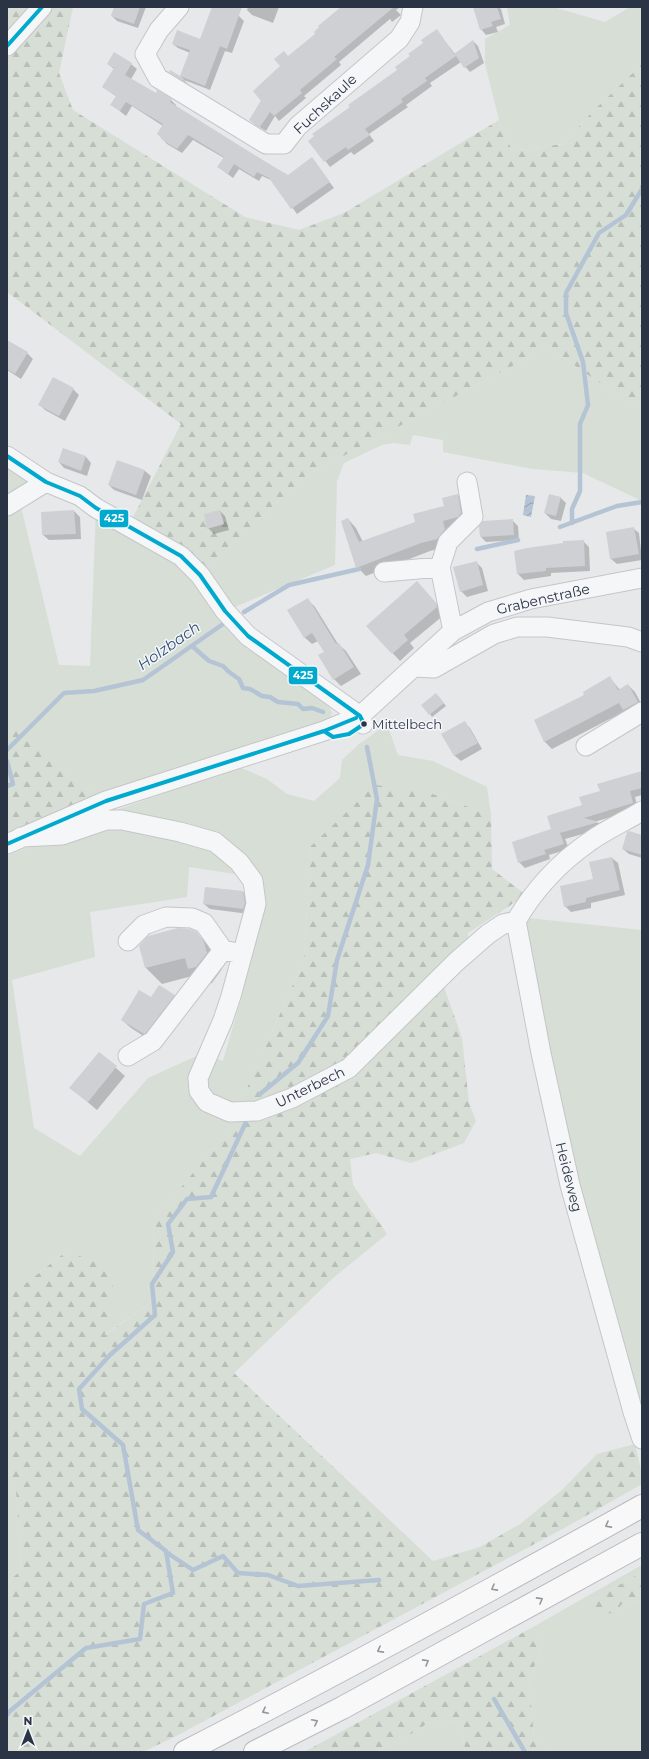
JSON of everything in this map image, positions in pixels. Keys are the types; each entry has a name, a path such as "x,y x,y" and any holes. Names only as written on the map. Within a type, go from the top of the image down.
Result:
{"highway":[{"path":"185,1752 456,1609 642,1506"},
{"path":"255,1752 342,1708 642,1544"}],"street":[{"path":"7,46 42,7"},
{"name":"Fuchskaule","path":"179,7 159,30 146,54 158,78 266,144 284,144 298,126 399,39 410,22 413,7"},
{"path":"7,456 46,482 80,496 109,515 181,556 200,575 225,611 248,636 360,716"},
{"path":"7,506 46,482"},
{"path":"453,631 440,567 448,542 473,517 467,482"},
{"path":"384,572 440,567"},
{"name":"Grabenstraße","path":"360,716 453,631 488,612 531,599 642,578"},
{"path":"414,667 434,668 494,634 517,627 547,627 628,637 642,642"},
{"path":"586,746 642,712"},
{"path":"14,840 106,801 324,730 360,716"},
{"path":"519,916 534,892 550,875 589,842 642,812"},
{"name":"Unterbech","path":"14,840 62,835 106,820 122,820 180,832 215,842 239,862 253,881 256,904 224,1020 198,1078 199,1091 207,1102 230,1112 257,1111 292,1098 350,1068 472,948 503,924 519,916"},
{"name":"Heideweg","path":"519,916 541,1053 570,1185 633,1412 642,1439"},
{"path":"128,942 144,925 166,917 192,918 204,923 223,950 242,954"},
{"path":"128,1056 153,1041 223,950"}],"green space":[{"path":"7,7 73,7 59,73 73,110 245,217 299,230 344,213 499,120 512,151 563,144 593,111 636,70 642,62 642,401 630,404 548,347 304,477 200,575 128,527 181,424 7,292"},
{"path":"507,7 553,7 605,22 630,7 642,7 642,62 636,70 593,111 563,144 512,151 499,120 485,64 485,39 510,25"},
{"path":"548,347 630,404 642,401 642,501 583,473 533,469 443,452 443,440 413,435 410,445 394,443 382,445 344,463 337,481 335,565 225,611 328,702 332,713 329,720 96,796 11,725 7,734 7,456 46,482 19,498 59,665 90,666 96,508 200,575 304,477"},
{"path":"11,724 96,796 7,833 7,734"},
{"path":"387,724 398,755 433,761 487,787 491,815 427,792 311,846 304,960 238,1108 215,1100 204,1080 212,1057 223,1061 241,999 255,940 261,878 189,867 187,897 90,912 95,957 12,980 34,1128 80,1156 148,1078 203,1053 188,1089 204,1110 236,1121 154,1220 153,1301 104,1335 67,1251 7,1298 7,856 111,812 239,767 267,779 287,794 314,801 340,778 342,760 359,744"},
{"path":"375,785 427,792 491,815 492,869 526,895 468,933 469,960 443,984 462,1038 469,1103 476,1121 464,1143 411,1163 376,1153 350,1159 353,1185 387,1234 332,1279 234,1373 433,1561 480,1547 520,1524 562,1490 597,1454 635,1444 641,1468 642,1484 568,1526 180,1734 143,1752 7,1752 7,1582 22,1570 16,1492 7,1468 7,1298 67,1251 115,1270 105,1335 153,1301 154,1220 236,1121 238,1108 304,960 311,846"},
{"path":"528,918 642,930 642,1413 579,1192 525,931"},
{"path":"7,1468 16,1492 22,1571 7,1582"},
{"path":"642,1565 642,1572 591,1601 615,1612 624,1602 641,1601 642,1752 552,1752 534,1738 529,1679 544,1643 533,1627"},
{"path":"642,1572 642,1605 641,1601 624,1602 615,1612 599,1616 591,1601"},
{"path":"533,1627 544,1643 529,1679 534,1738 552,1752 465,1752 462,1722 431,1721 397,1743 375,1752 304,1752"},
{"path":"431,1721 462,1722 465,1752 375,1752 397,1743"}],"water":[{"path":"526,495 535,496 531,517 523,515"}],"building":[{"path":"114,7 140,7 134,24 111,16"},
{"path":"212,7 242,7 227,49 220,46 205,86 180,76 190,50 172,44 177,30 200,39"},
{"path":"341,7 394,7 334,57 337,59 300,90 302,93 274,116 270,112 260,127 249,120 261,101 253,91 280,66 274,59 284,51 288,56 315,34 314,32 319,27 318,26"},
{"path":"473,7 497,7 501,19 491,22 493,26 480,30"},
{"path":"437,29 454,54 473,40 479,58 464,68 456,56 425,78 427,81 401,99 403,102 365,129 370,135 348,150 346,147 324,162 308,141 314,136 312,134 350,107 348,105 397,70 395,67 410,56 408,54 423,43 421,40"},
{"path":"114,52 132,63 125,75 156,93 157,90 172,99 170,102 264,161 288,175 312,157 330,182 291,209 269,178 257,172 254,177 234,164 228,174 217,167 224,157 188,135 177,149 161,139 162,138 157,134 163,124 126,102 120,111 110,105 116,96 102,87 114,68 107,64"},
{"path":"170,70 184,79 183,81 169,72"},
{"path":"7,340 28,352 15,374 7,369"},
{"path":"53,377 74,388 59,416 38,405"},
{"path":"63,448 86,456 81,471 58,462"},
{"path":"117,460 145,470 136,495 108,485"},
{"path":"458,494 461,513 458,517 443,521 445,529 437,539 421,543 356,568 341,521 348,518 359,542 415,522 413,514 444,506 442,498"},
{"path":"549,494 561,497 556,516 544,513"},
{"path":"74,510 76,534 42,535 41,512"},
{"path":"220,510 224,524 207,529 204,514"},
{"path":"513,519 514,535 480,537 479,526 483,521"},
{"path":"634,527 639,554 610,559 606,532"},
{"path":"584,540 585,566 546,568 546,571 517,574 514,551 563,543 563,541"},
{"path":"477,561 483,585 460,592 453,567"},
{"path":"417,581 436,603 437,607 404,635 408,640 392,654 366,626"},
{"path":"308,598 336,644 339,643 354,667 333,680 318,655 324,652 312,633 304,638 287,610"},
{"path":"610,676 618,690 628,684 638,702 623,710 619,703 544,742 534,720 584,695 583,692"},
{"path":"436,693 444,703 429,715 421,705"},
{"path":"465,721 478,743 454,756 441,734"},
{"path":"642,771 642,788 630,791 633,803 584,818 599,822 560,833 564,844 544,850 546,854 518,863 512,842 551,829 547,816 582,805 579,797 600,791 597,784"},
{"path":"629,831 642,835 642,855 622,849 627,832"},
{"path":"612,857 620,890 586,898 586,902 564,907 560,886 593,879 589,862"},
{"path":"205,887 243,891 245,903 243,909 203,904"},
{"path":"178,928 190,929 197,932 204,942 207,953 196,967 188,969 185,958 145,968 139,946 148,936"},
{"path":"159,985 175,995 146,1033 144,1034 121,1020 139,990 151,997"},
{"path":"99,1052 117,1066 88,1102 69,1088"}],"waterway":[{"path":"572,523 572,509 580,491 580,424 588,405 583,362 566,313 566,293 599,233 626,215 642,189"},
{"name":"Holzbach","path":"560,527 617,506 642,502"},
{"name":"Holzbach","path":"477,549 518,540"},
{"name":"Holzbach","path":"244,612 289,585 359,569"},
{"name":"Holzbach","path":"7,750 64,693 94,691 143,680 223,624"},
{"path":"192,646 209,661 223,666 239,679 243,688 250,689 262,696 270,697 278,702 298,704 303,709 312,708 323,712"},
{"path":"260,1094 298,1063 328,1016 337,960 368,865 377,799 367,747"},
{"name":"Holzbach","path":"7,761 13,784 7,786"},
{"path":"7,1715 86,1648 140,1639 144,1604 173,1593 166,1551 138,1530 123,1445 82,1409 79,1389 110,1355 155,1315 152,1284 173,1252 168,1224 187,1199 211,1197 246,1122"},
{"path":"166,1552 193,1570 223,1556 238,1573 268,1575 298,1586 379,1580"},
{"path":"494,1699 525,1752"}],"transit line":[{"name":"425","path":"7,46 42,7"},
{"name":"425","path":"7,456 46,482 80,496 96,508 181,556 200,575 225,611 248,636 360,716 364,724 349,734 333,737 324,731"},
{"name":"425","path":"7,844 106,801 324,731 356,718"}],"place":[{"name":"Mittelbech","path":"364,724"}]}
